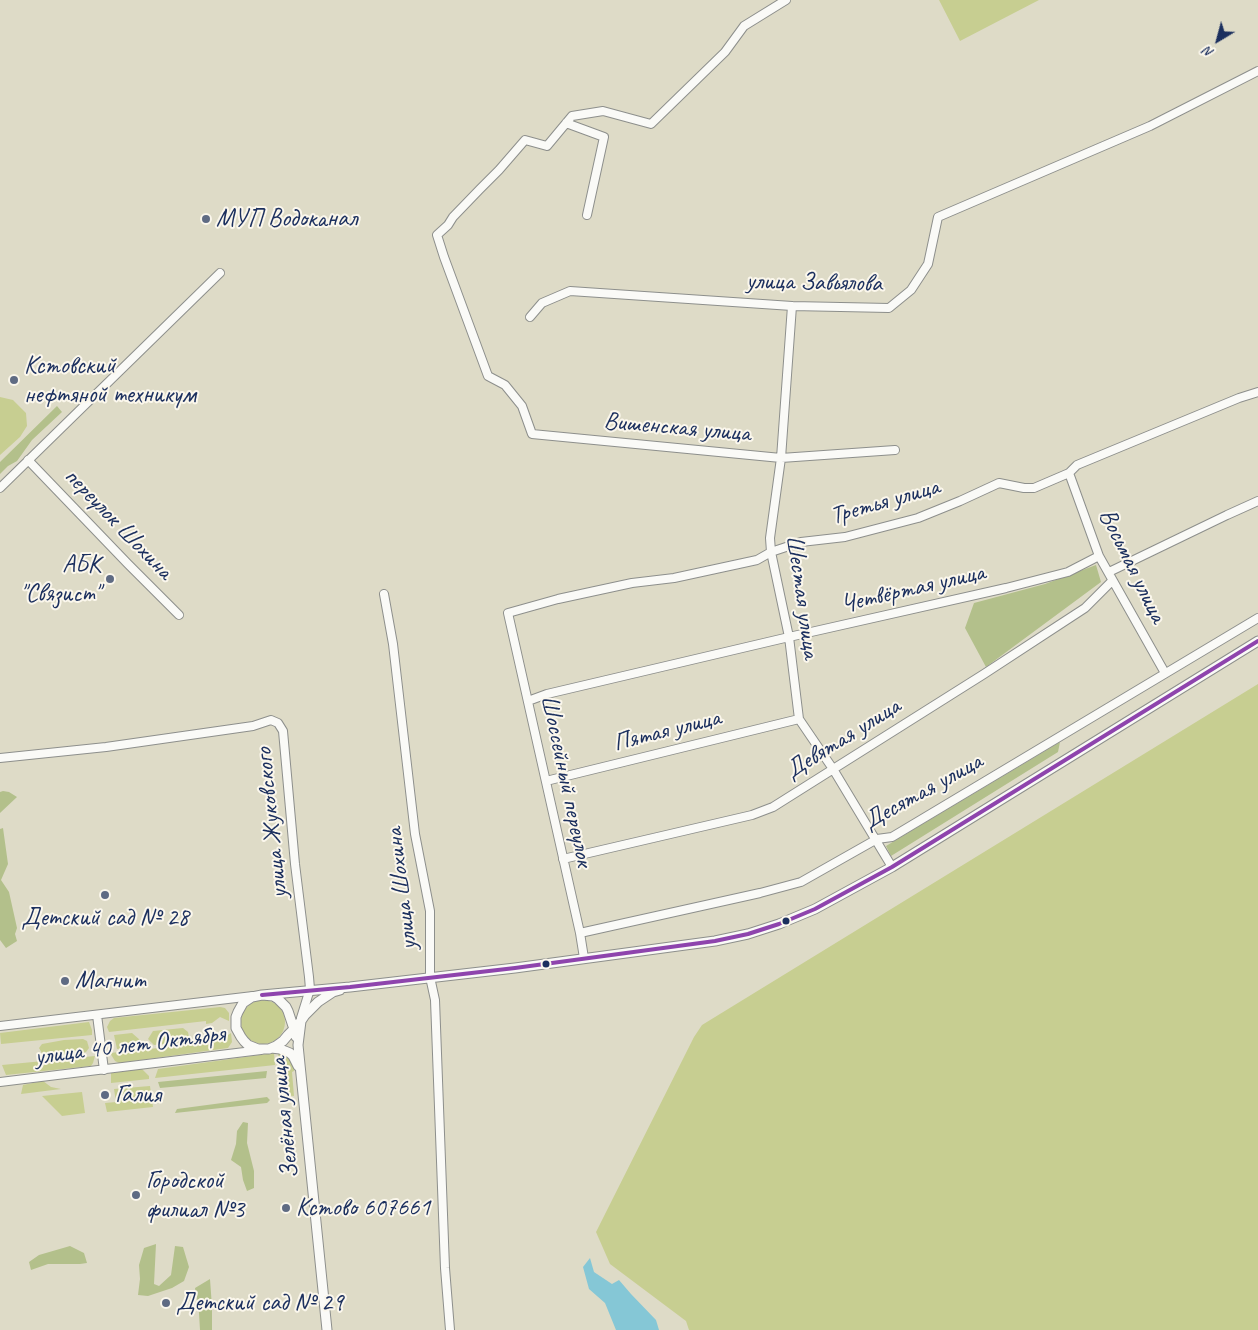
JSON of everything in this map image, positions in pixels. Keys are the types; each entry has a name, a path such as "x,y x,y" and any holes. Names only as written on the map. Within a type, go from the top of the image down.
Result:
{"main road":[{"path":"260,995 515,968 715,941 748,934 778,924 815,909 892,867 1258,641"},
{"name":"улица 40 лет Октября","path":"260,995 248,999 240,1007 236,1018 236,1028 241,1038 248,1045 258,1049 266,1049 276,1046 283,1041 304,1015 323,998 350,986"},
{"path":"260,995 269,995 278,999 286,1006 298,1045"},
{"path":"283,1041 289,1031 290,1016"},
{"name":"Зелёная улица","path":"301,1021 298,1045 327,1330"},
{"path":"266,1049 286,1050 297,1063 301,1078"}],"street":[{"path":"587,215 604,137 566,123 572,116 603,112 651,124 725,52 744,26 786,0"},
{"name":"улица Завьялова","path":"530,317 542,303 570,291 792,306 889,308 911,290 928,264 938,217 1150,126 1258,71"},
{"name":"Вишенская улица","path":"566,123 547,146 525,140 437,235 488,376 505,385 522,406 532,434 781,458 895,450"},
{"path":"0,488 220,273"},
{"name":"Шестая улица","path":"792,306 781,458 770,538 789,637 799,719 833,769 892,867"},
{"name":"Третья улица","path":"508,612 632,583 674,578 757,560 772,552 800,542 845,537 918,518 999,483 1034,488 1069,472 1077,465 1238,398 1258,392"},
{"name":"переулок Шохина","path":"28,460 179,615"},
{"name":"Восьмая улица","path":"1069,472 1099,556 1165,673"},
{"path":"1109,572 1258,500"},
{"name":"Четвёртая улица","path":"528,701 548,694 789,637 1024,584 1068,572 1099,556"},
{"name":"Девятая улица","path":"563,859 752,815 773,808 1084,608 1112,581"},
{"name":"улица Шохина","path":"384,594 393,644 416,834 430,911 430,977 435,1000 445,1268 450,1330"},
{"name":"Шоссейный переулок","path":"508,612 584,958"},
{"name":"Десятая улица","path":"580,933 801,882 877,840 892,837 1258,618"},
{"name":"Пятая улица","path":"546,781 799,719"},
{"name":"улица Жуковского","path":"0,758 106,747 253,726 271,720 278,724 283,731 310,989 301,1021"},
{"name":"улица 40 лет Октября","path":"0,1026 260,995"},
{"path":"97,1015 104,1070"},
{"name":"улица 40 лет Октября","path":"0,1082 266,1049"}],"green space":[{"path":"939,0 1039,0 960,41"},
{"path":"0,397 13,400 26,413 27,426 20,437 0,455"},
{"path":"57,406 62,412 32,440 17,461 0,474 0,462"},
{"path":"1096,565 1101,582 986,667 965,628 974,603 1045,584"},
{"path":"1258,684 1258,1330 689,1330 686,1321 610,1264 596,1232 694,1037 702,1025"},
{"path":"1060,742 1058,752 891,856 886,846"},
{"path":"3,791 17,797 0,813 0,792"},
{"path":"3,828 8,864 1,880 9,892 17,928 15,934 17,941 6,948 0,940 0,829"},
{"path":"267,1000 279,1006 284,1013 284,1031 279,1038 272,1043 259,1044 251,1041 244,1034 241,1018 244,1010 251,1003"},
{"path":"225,1008 229,1013 229,1021 220,1017 212,1023 206,1024 206,1021 109,1032 107,1027 114,1018"},
{"path":"89,1022 92,1035 1,1044 0,1033"},
{"path":"183,1028 188,1032 189,1037 184,1042 154,1045 148,1039 153,1031"},
{"path":"132,1033 140,1040 134,1047 117,1049 114,1035"},
{"path":"231,1033 232,1042 228,1048 119,1063 115,1061 110,1053 208,1043 208,1036 214,1035 222,1039"},
{"path":"83,1039 87,1041 89,1048 86,1052 80,1054 50,1058 44,1057 39,1048 42,1044"},
{"path":"274,1053 275,1065 155,1078 158,1069"},
{"path":"278,1053 289,1057 294,1067 292,1072 294,1096 283,1095"},
{"path":"95,1056 91,1066 6,1075 2,1065"},
{"path":"142,1069 149,1076 149,1079 111,1083 111,1073"},
{"path":"267,1071 266,1078 160,1088 158,1082"},
{"path":"43,1081 51,1087 61,1089 21,1094 23,1085"},
{"path":"150,1086 153,1107 107,1112 105,1103 116,1102 114,1089"},
{"path":"82,1092 85,1113 62,1116 42,1096"},
{"path":"267,1097 270,1100 267,1103 175,1113 177,1109"},
{"path":"243,1122 248,1123 247,1143 254,1171 254,1188 247,1191 241,1167 231,1160 236,1144 237,1131"},
{"path":"156,1244 154,1284 159,1286 171,1275 175,1246 183,1247 189,1267 184,1281 172,1288 148,1296 138,1295 139,1265 144,1248"},
{"path":"70,1246 84,1253 87,1263 48,1264 31,1270 29,1262 39,1255"},
{"path":"210,1279 212,1330 200,1330 195,1288"}],"water":[{"path":"590,1258 594,1272 612,1284 619,1280 656,1320 659,1330 616,1330 605,1303 589,1289 583,1267"}],"transit line":[{"path":"262,995 515,968 715,941 748,934 779,924 815,909 892,867 1258,641"}],"place":[{"name":"МУП Водоканал","path":"206,219"},
{"name":"Кстовский нефтяной техникум","path":"14,380"},
{"name":"АБК \"Связист\"","path":"110,579"},
{"name":"Детский сад № 28","path":"105,895"},
{"name":"Магнит","path":"65,981"},
{"name":"Галия","path":"105,1095"},
{"name":"Городской филиал №3","path":"136,1195"},
{"name":"Кстово 607661","path":"286,1208"},
{"name":"Детский сад № 29","path":"166,1303"}]}
